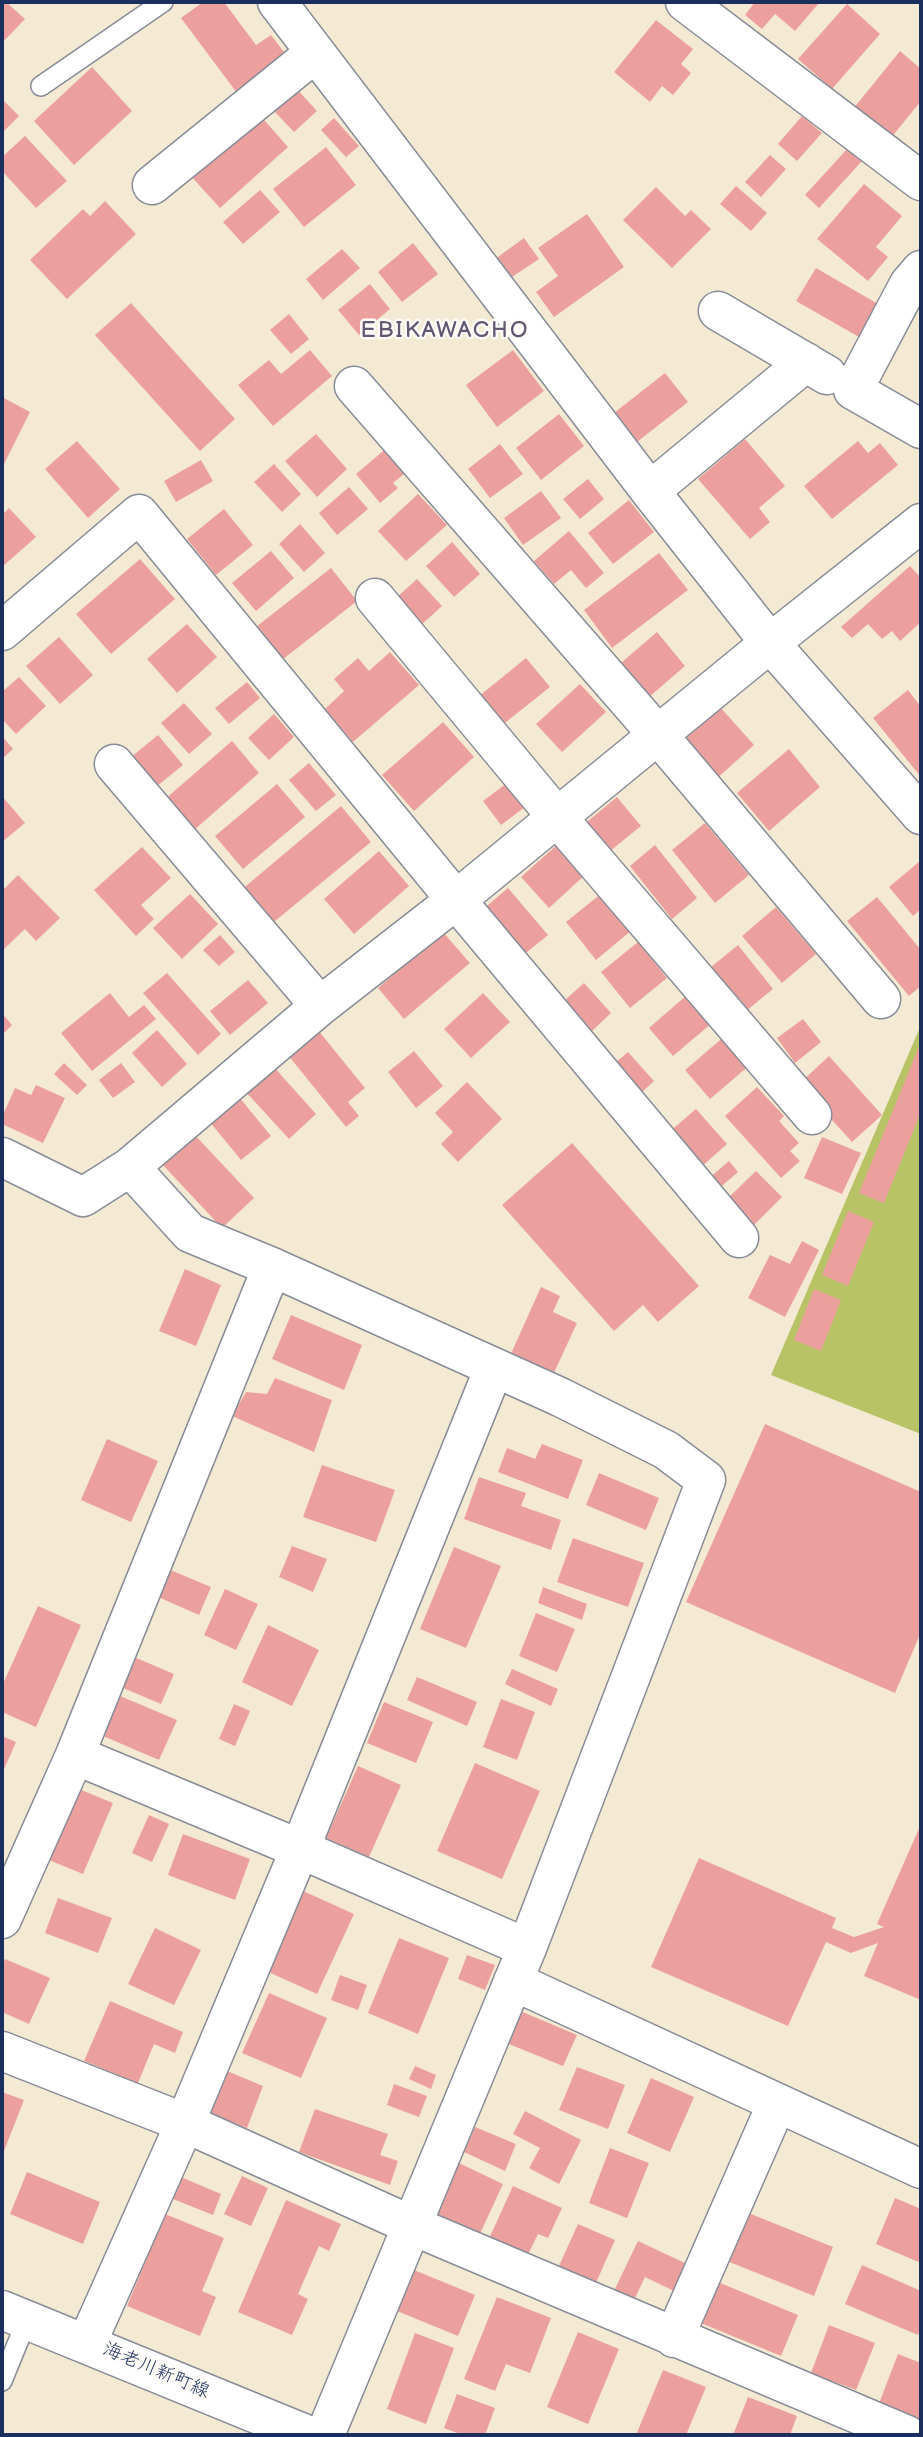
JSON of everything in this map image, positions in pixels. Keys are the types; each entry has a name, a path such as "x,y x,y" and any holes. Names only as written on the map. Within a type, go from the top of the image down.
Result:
{"street":[{"path":"277,2 650,491 770,643 921,816"},
{"path":"685,2 921,181"},
{"path":"152,185 315,53"},
{"path":"853,390 909,284 921,270"},
{"path":"718,311 921,429"},
{"path":"650,491 806,362"},
{"path":"354,386 658,734 881,999"},
{"path":"8,612 139,514 456,900 739,1238"},
{"path":"2,1157 83,1197 130,1167 320,1006 456,900 921,523"},
{"path":"375,598 557,817 812,1115"},
{"path":"114,764 320,1006"},
{"path":"130,1167 190,1233 272,1267 560,1397 666,1450 706,1479 520,1965 325,2435"},
{"path":"2,1919 75,1755 272,1267"},
{"path":"88,2343 185,2123 300,1849 494,1368"},
{"path":"75,1755 300,1849 777,2102 921,2169"},
{"path":"2,2051 185,2123 411,2225 907,2435"},
{"path":"674,2338 777,2102"},
{"name":"海老川新町線","path":"15,2315 308,2435"}],"lane":[{"path":"41,86 163,2"},
{"path":"2,2381 15,2315"}],"green space":[{"path":"921,1025 921,1434 771,1375"}],"building":[{"path":"2,2 6,2 25,19 2,43"},
{"path":"203,2 224,2 256,45 271,35 287,56 237,93 181,18"},
{"path":"755,2 820,2 795,31 775,14 762,29 745,15"},
{"path":"847,4 880,34 832,89 798,59"},
{"path":"656,20 693,49 681,64 691,73 673,95 662,86 650,102 614,72"},
{"path":"900,51 921,69 921,101 890,139 853,109"},
{"path":"92,67 132,111 74,165 34,121"},
{"path":"294,86 317,111 294,132 271,108"},
{"path":"2,99 19,116 2,133"},
{"path":"258,113 288,147 220,208 189,174"},
{"path":"802,116 822,133 797,161 778,144"},
{"path":"334,118 359,146 346,157 321,130"},
{"path":"25,136 67,181 36,208 2,171 2,157"},
{"path":"326,147 356,185 304,227 273,189"},
{"path":"848,148 862,161 819,208 805,195"},
{"path":"770,155 786,169 761,197 745,182"},
{"path":"864,184 902,216 876,247 888,257 868,281 817,239"},
{"path":"736,186 767,213 751,231 720,204"},
{"path":"656,187 685,216 691,210 711,229 672,268 623,220"},
{"path":"260,190 280,212 243,244 223,222"},
{"path":"105,201 136,234 67,299 30,260 83,209 90,216"},
{"path":"587,214 624,267 554,317 536,292 558,276 538,248"},
{"path":"524,238 539,259 509,279 495,259"},
{"path":"413,243 438,274 402,302 378,272"},
{"path":"342,249 360,268 323,300 306,279"},
{"path":"816,268 878,304 859,337 796,301"},
{"path":"370,284 390,309 359,335 338,310"},
{"path":"131,303 235,419 200,451 95,335"},
{"path":"289,314 309,339 291,354 270,330"},
{"path":"310,350 332,376 273,426 238,385 269,360 281,374"},
{"path":"513,350 544,391 497,427 466,385"},
{"path":"665,373 688,402 637,442 614,413"},
{"path":"2,397 30,412 2,468"},
{"path":"559,414 584,446 541,480 516,448"},
{"path":"316,434 347,469 317,497 285,461"},
{"path":"745,439 785,486 759,508 770,522 750,539 698,479"},
{"path":"77,441 120,489 88,518 45,469"},
{"path":"858,441 868,453 880,443 898,465 832,519 804,486"},
{"path":"500,444 523,474 490,498 468,469"},
{"path":"389,446 409,470 393,483 398,488 380,503 356,474"},
{"path":"201,460 213,481 176,502 164,481"},
{"path":"274,464 301,494 282,512 254,482"},
{"path":"588,479 604,499 580,519 563,499"},
{"path":"349,487 368,509 337,535 319,513"},
{"path":"541,491 561,518 523,545 504,518"},
{"path":"418,494 447,525 406,561 378,531"},
{"path":"629,500 654,532 613,564 588,533"},
{"path":"9,508 36,537 2,567 2,515"},
{"path":"224,509 253,545 216,575 187,539"},
{"path":"300,524 325,553 304,572 279,544"},
{"path":"569,531 604,573 586,588 571,570 554,584 534,561"},
{"path":"452,542 480,574 454,597 426,566"},
{"path":"271,551 294,578 256,611 232,583"},
{"path":"659,553 688,590 612,648 584,610"},
{"path":"140,559 175,599 111,654 76,614"},
{"path":"910,566 921,578 921,622 900,641 892,631 882,639 868,624 852,638 841,627"},
{"path":"331,568 357,601 282,660 256,627"},
{"path":"417,579 442,606 420,626 395,599"},
{"path":"187,624 217,657 177,693 147,659"},
{"path":"657,632 685,666 649,697 621,663"},
{"path":"59,637 93,675 60,704 26,666"},
{"path":"390,652 419,685 353,742 325,709 344,691 334,679 358,658 369,671"},
{"path":"526,658 550,687 501,726 478,697"},
{"path":"19,677 46,706 16,734 2,719 2,692"},
{"path":"247,682 260,698 229,724 215,708"},
{"path":"580,684 606,712 562,752 536,724"},
{"path":"908,690 921,707 921,777 873,718"},
{"path":"184,703 212,734 189,754 161,723"},
{"path":"720,707 754,745 715,780 681,742"},
{"path":"274,714 294,737 269,760 248,738"},
{"path":"443,722 474,757 414,811 382,775"},
{"path":"158,735 183,765 156,787 131,757"},
{"path":"2,736 13,749 2,759"},
{"path":"232,741 259,773 192,832 164,800"},
{"path":"789,749 820,787 769,831 737,793"},
{"path":"309,763 336,795 316,811 289,780"},
{"path":"507,783 525,807 501,825 483,801"},
{"path":"277,784 305,817 243,869 215,836"},
{"path":"2,796 25,823 2,842"},
{"path":"617,797 641,826 605,855 582,826"},
{"path":"341,806 371,842 269,926 240,891"},
{"path":"705,823 749,875 715,903 672,850"},
{"path":"558,844 586,874 549,908 521,877"},
{"path":"655,845 697,898 672,919 630,866"},
{"path":"142,847 171,878 141,905 154,919 136,936 94,890"},
{"path":"379,851 409,886 354,934 324,899"},
{"path":"920,861 921,909 913,916 889,887"},
{"path":"18,875 60,918 36,941 25,929 2,951 2,891"},
{"path":"508,888 548,935 521,957 482,910"},
{"path":"602,893 632,930 596,960 566,922"},
{"path":"190,894 218,924 182,959 153,928"},
{"path":"877,897 921,950 921,986 909,996 847,921"},
{"path":"776,907 816,954 782,983 742,936"},
{"path":"443,932 470,963 404,1019 378,988"},
{"path":"220,935 235,952 219,966 203,950"},
{"path":"638,942 667,978 630,1008 601,972"},
{"path":"738,945 773,989 746,1011 711,967"},
{"path":"167,973 221,1034 198,1055 143,993"},
{"path":"248,980 268,1003 230,1035 210,1011"},
{"path":"584,983 611,1013 592,1031 565,1000"},
{"path":"110,993 129,1017 144,1005 156,1019 92,1071 61,1033"},
{"path":"483,993 510,1022 471,1058 444,1029"},
{"path":"688,994 712,1023 673,1056 649,1028"},
{"path":"2,1013 12,1025 2,1035"},
{"path":"803,1019 821,1042 795,1063 777,1038"},
{"path":"157,1030 187,1064 162,1087 132,1053"},
{"path":"318,1030 365,1088 348,1102 359,1116 346,1127 288,1055"},
{"path":"726,1035 751,1064 710,1099 685,1070"},
{"path":"921,1042 921,1112 884,1203 859,1193"},
{"path":"414,1051 443,1086 416,1108 388,1072"},
{"path":"628,1052 654,1081 641,1093 615,1063"},
{"path":"829,1056 882,1115 852,1142 799,1084"},
{"path":"64,1063 87,1085 77,1095 54,1074"},
{"path":"121,1063 135,1082 113,1098 99,1080"},
{"path":"273,1066 316,1114 289,1139 245,1091"},
{"path":"467,1082 502,1119 458,1162 441,1144 453,1132 435,1113"},
{"path":"36,1085 65,1098 43,1143 2,1124 2,1117 15,1088 31,1095"},
{"path":"757,1087 784,1116 779,1121 799,1143 790,1151 800,1161 781,1178 725,1116"},
{"path":"239,1097 271,1136 241,1160 209,1121"},
{"path":"696,1109 727,1144 699,1169 668,1133"},
{"path":"193,1133 254,1198 222,1228 161,1163"},
{"path":"822,1137 861,1153 842,1194 804,1178"},
{"path":"572,1143 699,1286 658,1322 643,1305 614,1331 502,1205"},
{"path":"729,1161 738,1172 717,1190 708,1179"},
{"path":"756,1171 782,1197 752,1227 726,1200"},
{"path":"848,1211 874,1222 848,1286 822,1275"},
{"path":"802,1241 819,1250 785,1317 748,1298 770,1255 790,1264"},
{"path":"185,1269 221,1285 196,1346 159,1331"},
{"path":"541,1287 560,1296 553,1312 577,1323 552,1377 509,1358"},
{"path":"814,1289 841,1300 821,1351 794,1340"},
{"path":"291,1315 362,1345 344,1390 272,1359"},
{"path":"275,1378 332,1400 314,1452 232,1416 246,1392 267,1394"},
{"path":"765,1424 921,1492 921,1632 895,1693 686,1602"},
{"path":"107,1439 158,1461 131,1522 81,1500"},
{"path":"542,1444 583,1460 568,1499 498,1472 507,1448 535,1459"},
{"path":"322,1465 395,1490 376,1542 303,1517"},
{"path":"599,1473 659,1498 646,1530 586,1505"},
{"path":"479,1477 526,1493 521,1506 561,1520 551,1550 464,1519"},
{"path":"573,1538 644,1563 628,1607 557,1582"},
{"path":"292,1546 327,1559 313,1592 279,1577"},
{"path":"454,1547 501,1566 466,1648 420,1629"},
{"path":"168,1569 211,1587 199,1615 156,1596"},
{"path":"543,1587 587,1604 582,1620 538,1603"},
{"path":"225,1589 258,1604 236,1650 204,1635"},
{"path":"38,1606 81,1625 36,1727 2,1712 2,1686"},
{"path":"536,1613 575,1629 557,1672 519,1656"},
{"path":"268,1625 319,1650 292,1706 242,1682"},
{"path":"134,1657 174,1674 161,1704 121,1687"},
{"path":"512,1669 558,1689 551,1706 505,1684"},
{"path":"417,1677 477,1702 467,1726 407,1700"},
{"path":"113,1693 177,1720 159,1760 96,1733"},
{"path":"501,1699 535,1712 517,1760 483,1747"},
{"path":"384,1702 433,1722 416,1763 367,1743"},
{"path":"234,1704 250,1711 235,1746 219,1739"},
{"path":"2,1736 16,1742 2,1774"},
{"path":"475,1763 540,1791 502,1879 437,1851"},
{"path":"358,1766 401,1785 369,1857 326,1838"},
{"path":"74,1787 113,1803 83,1874 44,1858"},
{"path":"149,1815 169,1824 152,1862 132,1853"},
{"path":"921,1824 921,2000 864,1976 878,1943 851,1953 826,1942 788,2026 651,1967 699,1858 836,1918 832,1928 854,1937 884,1927 877,1924"},
{"path":"183,1834 250,1859 235,1900 168,1875"},
{"path":"301,1890 354,1914 317,1994 264,1970"},
{"path":"58,1898 112,1918 98,1953 45,1933"},
{"path":"155,1928 201,1950 174,2005 128,1984"},
{"path":"399,1938 449,1958 418,2034 368,2013"},
{"path":"467,1955 495,1965 485,1990 458,1979"},
{"path":"5,1959 50,1978 29,2024 2,2012 2,1967"},
{"path":"340,1975 367,1985 358,2010 331,2000"},
{"path":"269,1993 327,2018 301,2078 242,2053"},
{"path":"110,2001 183,2032 175,2053 154,2044 138,2083 84,2061"},
{"path":"518,2010 577,2035 563,2066 504,2042"},
{"path":"415,2066 436,2075 431,2089 409,2079"},
{"path":"577,2067 625,2085 608,2129 559,2110"},
{"path":"227,2071 263,2086 247,2128 210,2114"},
{"path":"651,2078 694,2097 670,2152 627,2133"},
{"path":"394,2084 427,2096 419,2117 387,2105"},
{"path":"2,2092 24,2100 4,2151 2,2150"},
{"path":"315,2109 388,2134 380,2155 398,2161 390,2185 299,2152"},
{"path":"525,2111 581,2140 559,2184 529,2168 540,2148 513,2134"},
{"path":"475,2127 516,2144 505,2171 464,2152"},
{"path":"610,2148 649,2163 627,2218 589,2203"},
{"path":"459,2163 503,2184 478,2238 433,2217"},
{"path":"27,2172 100,2202 83,2244 10,2214"},
{"path":"176,2175 221,2194 213,2215 168,2197"},
{"path":"242,2176 268,2188 251,2226 224,2214"},
{"path":"513,2186 562,2208 548,2238 538,2234 525,2261 487,2243"},
{"path":"895,2198 921,2209 921,2263 876,2244"},
{"path":"286,2200 341,2224 329,2251 319,2246 298,2294 308,2299 292,2335 238,2312"},
{"path":"746,2212 833,2247 814,2296 727,2261"},
{"path":"165,2214 224,2238 202,2291 216,2297 200,2336 127,2306"},
{"path":"578,2224 615,2240 595,2285 558,2268"},
{"path":"638,2241 687,2264 674,2291 645,2277 634,2300 614,2291"},
{"path":"862,2265 921,2291 921,2327 918,2335 845,2304"},
{"path":"414,2270 475,2295 458,2336 397,2311"},
{"path":"713,2280 798,2315 781,2356 696,2321"},
{"path":"497,2297 551,2318 530,2373 506,2364 495,2391 464,2379"},
{"path":"829,2325 875,2343 856,2390 811,2373"},
{"path":"578,2332 619,2349 588,2424 547,2407"},
{"path":"415,2333 454,2348 426,2424 387,2409"},
{"path":"898,2354 921,2363 921,2422 878,2406"},
{"path":"663,2370 706,2387 686,2435 636,2435"},
{"path":"457,2394 495,2408 485,2435 463,2435 444,2428"},
{"path":"748,2397 797,2416 790,2435 733,2435"}],"district":[{"name":"EBIKAWACHO","path":"445,331"}]}
